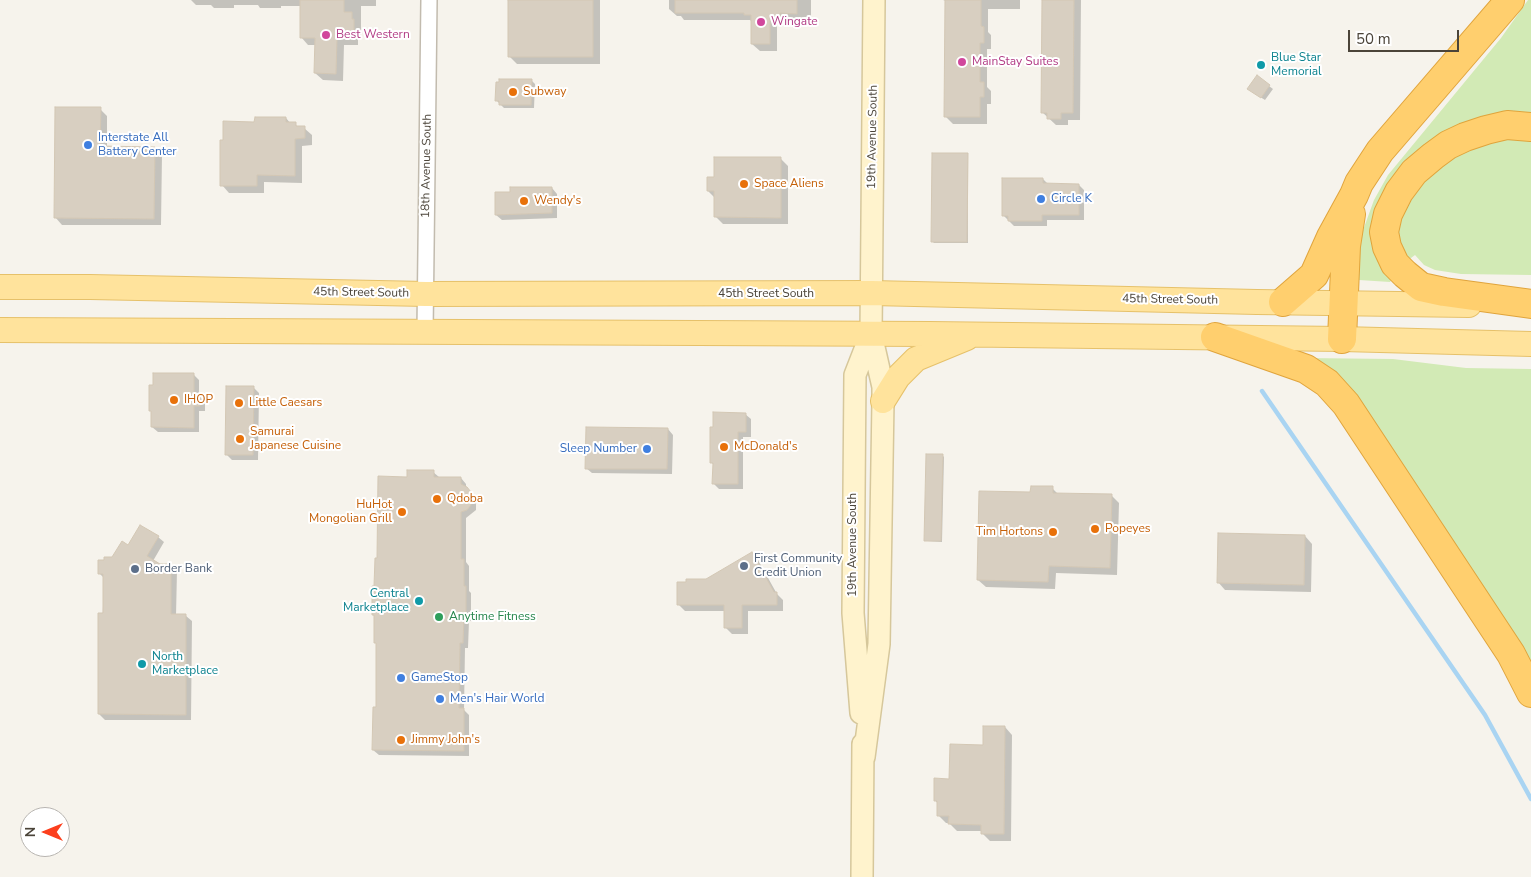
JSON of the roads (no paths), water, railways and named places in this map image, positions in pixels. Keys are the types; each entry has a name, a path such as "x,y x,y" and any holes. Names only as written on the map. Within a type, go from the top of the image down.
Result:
{"highway":[{"path":"1283,302 1314,275 1359,183 1380,151 1510,0"},
{"path":"1531,127 1507,125 1465,137 1448,145 1414,172 1399,192 1388,214 1384,232 1387,247 1395,264 1422,287 1531,305"},
{"path":"1342,339 1346,246 1354,195"},
{"path":"1215,337 1306,368 1327,383 1346,404 1511,654 1531,693"}],"main road":[{"name":"45th Street South","path":"0,287 426,294 872,294 1531,305"},
{"path":"0,330 1215,337 1531,344"},
{"path":"883,400 898,377 916,359 976,335"}],"street":[{"name":"18th Avenue South","path":"425,332 429,0"},
{"name":"19th Avenue South","path":"864,758 879,644 883,400 883,387 871,334 874,0"},
{"name":"19th Avenue South","path":"862,877 864,758 853,613 855,395 856,375 871,334"}],"waterway":[{"path":"1262,391 1485,715 1531,799"}],"place":[{"name":"Wingate","path":"761,22"},
{"name":"Best Western","path":"326,35"},
{"name":"MainStay Suites","path":"962,62"},
{"name":"Blue Star Memorial","path":"1261,65"},
{"name":"Subway","path":"513,92"},
{"name":"Interstate All Battery Center","path":"88,145"},
{"name":"Space Aliens","path":"744,184"},
{"name":"Circle K","path":"1041,199"},
{"name":"Wendy's","path":"524,201"},
{"name":"IHOP","path":"174,400"},
{"name":"Little Caesars","path":"239,403"},
{"name":"Samurai Japanese Cuisine","path":"240,439"},
{"name":"McDonald's","path":"724,447"},
{"name":"Sleep Number","path":"647,449"},
{"name":"Qdoba","path":"437,499"},
{"name":"HuHot Mongolian Grill","path":"402,512"},
{"name":"Popeyes","path":"1095,529"},
{"name":"Tim Hortons","path":"1053,532"},
{"name":"First Community Credit Union","path":"744,566"},
{"name":"Border Bank","path":"135,569"},
{"name":"Central Marketplace","path":"419,601"},
{"name":"Anytime Fitness","path":"439,617"},
{"name":"North Marketplace","path":"142,664"},
{"name":"GameStop","path":"401,678"},
{"name":"Men's Hair World","path":"440,699"},
{"name":"Jimmy John's","path":"401,740"}]}
